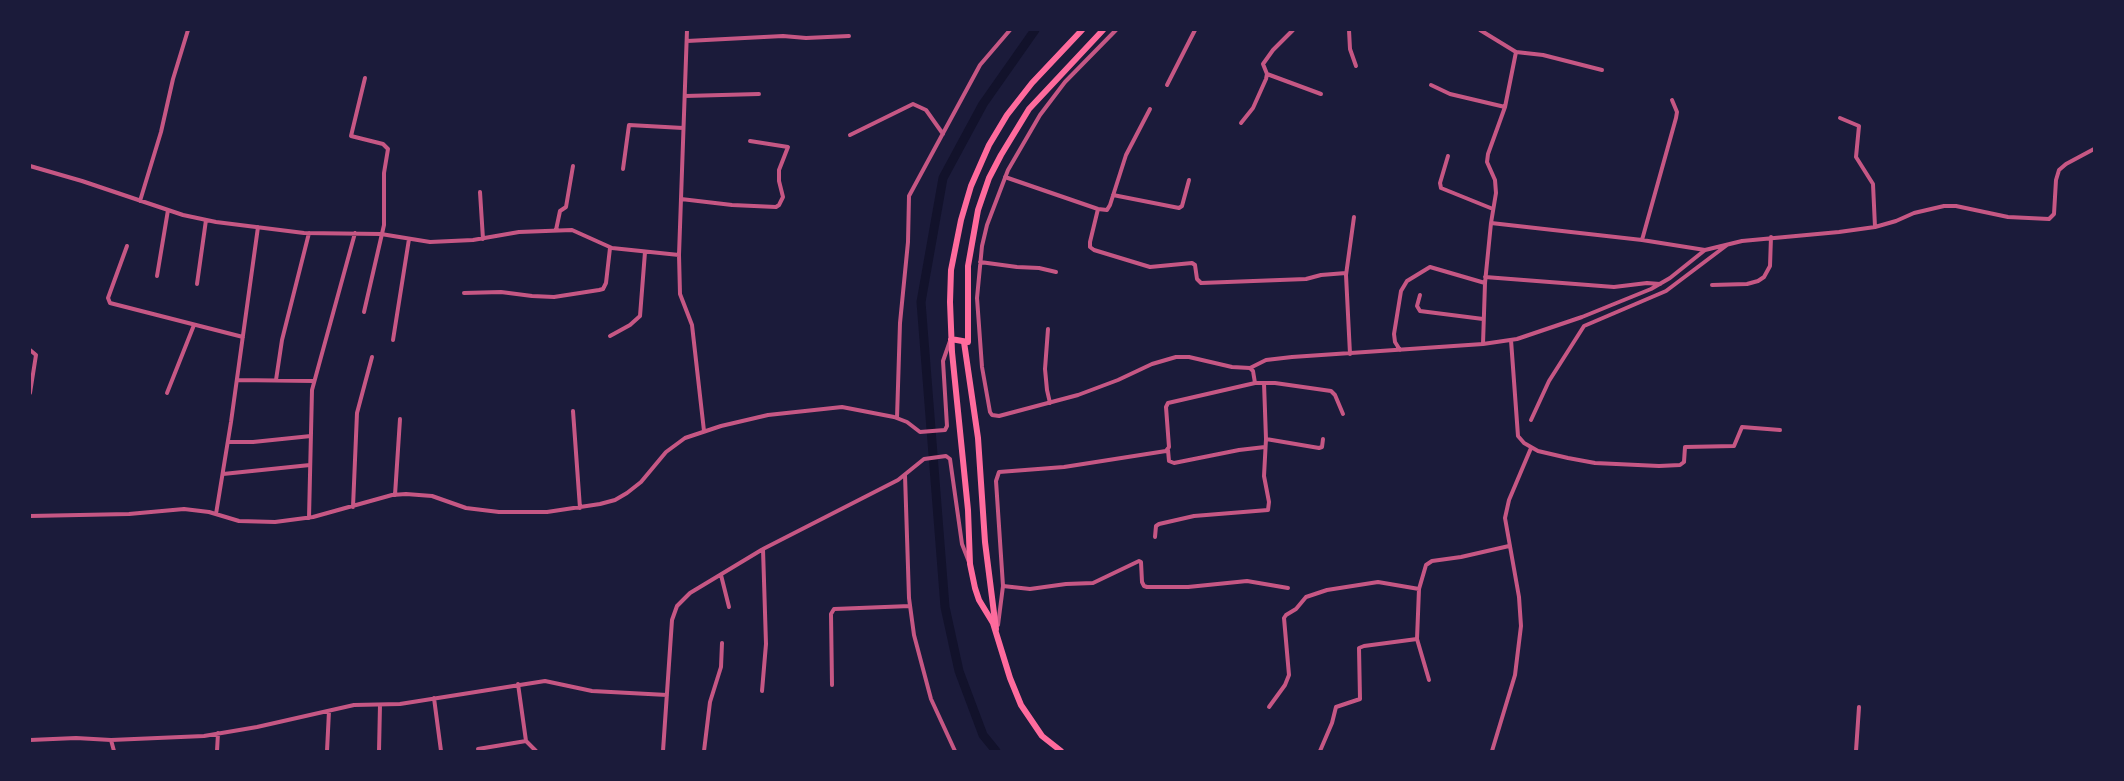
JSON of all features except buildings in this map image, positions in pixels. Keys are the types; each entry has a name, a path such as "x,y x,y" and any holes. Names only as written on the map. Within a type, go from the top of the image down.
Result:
{"main road":[{"path":"997,632 977,594 970,564 964,468 951,339 950,302 954,252 966,202 980,166 998,131 1018,100 1044,69 1082,30"},
{"path":"951,339 968,342 968,266 978,210 989,178 1029,109 1103,30"},
{"path":"964,342 978,438 985,542 997,632 1010,678 1021,705 1042,736 1061,751"}],"street":[{"path":"140,201 161,132 173,78 188,30"},
{"path":"687,30 679,255 680,294 692,325 704,430"},
{"path":"897,418 900,323 908,242 909,196 980,65 1010,30"},
{"path":"1116,30 1051,99 1016,153 1004,177 987,225 980,262 977,298 982,367 992,415 999,416 1096,389 1152,364 1176,357 1189,357 1232,367 1250,368 1266,360 1483,344 1511,340 1532,335 1582,317 1660,284 1705,250 1728,244 1770,237 1839,232 1875,227 1886,225 1914,213 1944,206 1956,206 2008,217 2049,219 2054,214 2056,180 2059,170 2094,148"},
{"path":"1167,85 1195,30"},
{"path":"1241,122 1253,108 1267,74 1263,64 1273,50 1293,30"},
{"path":"1349,30 1350,49 1356,66"},
{"path":"1480,30 1516,52 1543,55 1602,70"},
{"path":"686,41 783,36 806,38 849,36"},
{"path":"1483,344 1485,277 1496,184 1488,164 1488,154 1505,107 1516,52"},
{"path":"1267,74 1321,94"},
{"path":"364,312 382,234 384,220 384,173 388,149 383,144 353,137 351,134 365,78"},
{"path":"1430,85 1450,94 1505,107"},
{"path":"684,96 759,94"},
{"path":"1642,240 1676,118 1677,112 1672,100"},
{"path":"850,135 913,104 926,110 943,134"},
{"path":"1004,177 1098,209 1107,210 1126,155 1150,109"},
{"path":"1840,118 1860,126 1856,157 1874,184 1875,227"},
{"path":"623,169 630,125 683,128"},
{"path":"681,199 732,205 776,207 780,205 783,197 779,181 779,170 788,147 750,141"},
{"path":"1448,156 1440,183 1441,188 1493,209"},
{"path":"30,166 82,180 168,210 206,220 258,228 309,233 382,234 409,239 450,242 483,239 519,232 566,229 578,231 610,248 679,255"},
{"path":"556,230 560,211 566,207 574,166"},
{"path":"1113,195 1179,208 1189,180"},
{"path":"480,192 483,239"},
{"path":"1098,209 1090,242 1090,247 1094,250 1150,267 1192,262 1196,265 1197,279 1200,283 1306,279 1321,275 1346,273"},
{"path":"157,276 168,210"},
{"path":"1350,354 1346,273 1354,217"},
{"path":"197,284 206,220"},
{"path":"1491,223 1642,240 1705,250"},
{"path":"216,514 258,228"},
{"path":"276,380 288,314 309,233"},
{"path":"309,518 314,381 328,338 355,233"},
{"path":"1712,285 1747,284 1764,277 1770,266 1770,237"},
{"path":"393,340 409,239"},
{"path":"1531,420 1549,381 1584,326 1666,291 1728,244"},
{"path":"127,246 108,298 110,303 243,337"},
{"path":"464,293 501,292 554,297 603,289 606,283 610,248"},
{"path":"610,336 630,325 640,316 645,252"},
{"path":"980,262 1039,268 1056,272"},
{"path":"1400,350 1395,342 1394,334 1401,291 1407,281 1430,268 1485,283"},
{"path":"1485,277 1614,287 1647,283 1660,284"},
{"path":"1420,295 1417,306 1420,311 1484,319"},
{"path":"167,393 194,324"},
{"path":"1048,329 1045,368 1050,403"},
{"path":"30,516 129,514 184,509 255,523 309,518 395,495 420,494 466,508 498,512 530,512 580,508 615,500 627,493 641,482 675,444 685,438 704,430 768,415 832,406 860,409 897,418 922,432 942,431 947,426 943,361 951,339"},
{"path":"1511,340 1518,436 1531,448 1587,462 1659,466 1680,465 1684,462 1686,446 1734,446 1742,426 1780,430"},
{"path":"30,350 36,356 30,393"},
{"path":"353,507 357,413 372,357"},
{"path":"1250,368 1253,372 1255,383"},
{"path":"237,380 314,381"},
{"path":"1265,447 1239,450 1174,463 1169,461 1166,405 1255,383 1264,383 1331,391 1335,395 1344,414"},
{"path":"1155,537 1156,526 1159,524 1194,516 1268,510 1269,502 1264,480 1266,439 1264,383"},
{"path":"573,411 580,508"},
{"path":"395,495 400,419"},
{"path":"228,442 253,442 311,436"},
{"path":"1266,439 1319,448 1322,447 1323,439"},
{"path":"1492,751 1514,676 1521,626 1519,597 1505,518 1506,510 1531,448"},
{"path":"997,632 1003,586 996,481 999,472 1064,467 1168,450"},
{"path":"663,751 674,613 683,598 721,574 763,549 905,475 924,459 946,456 951,462 962,544 970,564"},
{"path":"223,474 310,465"},
{"path":"905,475 910,606 918,652 930,699 955,751"},
{"path":"1429,680 1418,639 1419,588 1428,562 1509,546"},
{"path":"762,691 766,644 763,549"},
{"path":"1003,586 1030,590 1066,584 1093,583 1140,561 1142,582 1146,587 1188,587 1247,581 1288,588"},
{"path":"721,574 729,608"},
{"path":"1269,707 1289,674 1284,618 1296,609 1306,597 1327,590 1378,582 1419,588"},
{"path":"832,685 832,610 836,608 910,606"},
{"path":"1320,751 1336,707 1360,699 1359,648 1418,639"},
{"path":"704,751 710,702 721,667 722,643"},
{"path":"30,740 168,738 218,733 257,727 354,706 400,704 545,681 592,691 667,695"},
{"path":"518,684 526,741 536,751"},
{"path":"434,698 441,751"},
{"path":"379,751 380,705"},
{"path":"1856,751 1858,707"},
{"path":"327,751 329,711"},
{"path":"217,751 218,733"},
{"path":"111,740 114,751"},
{"path":"478,749 526,741"}],"waterway":[{"path":"996,751 983,735 959,671 945,607 921,302 943,178 983,104 1035,30"}]}
